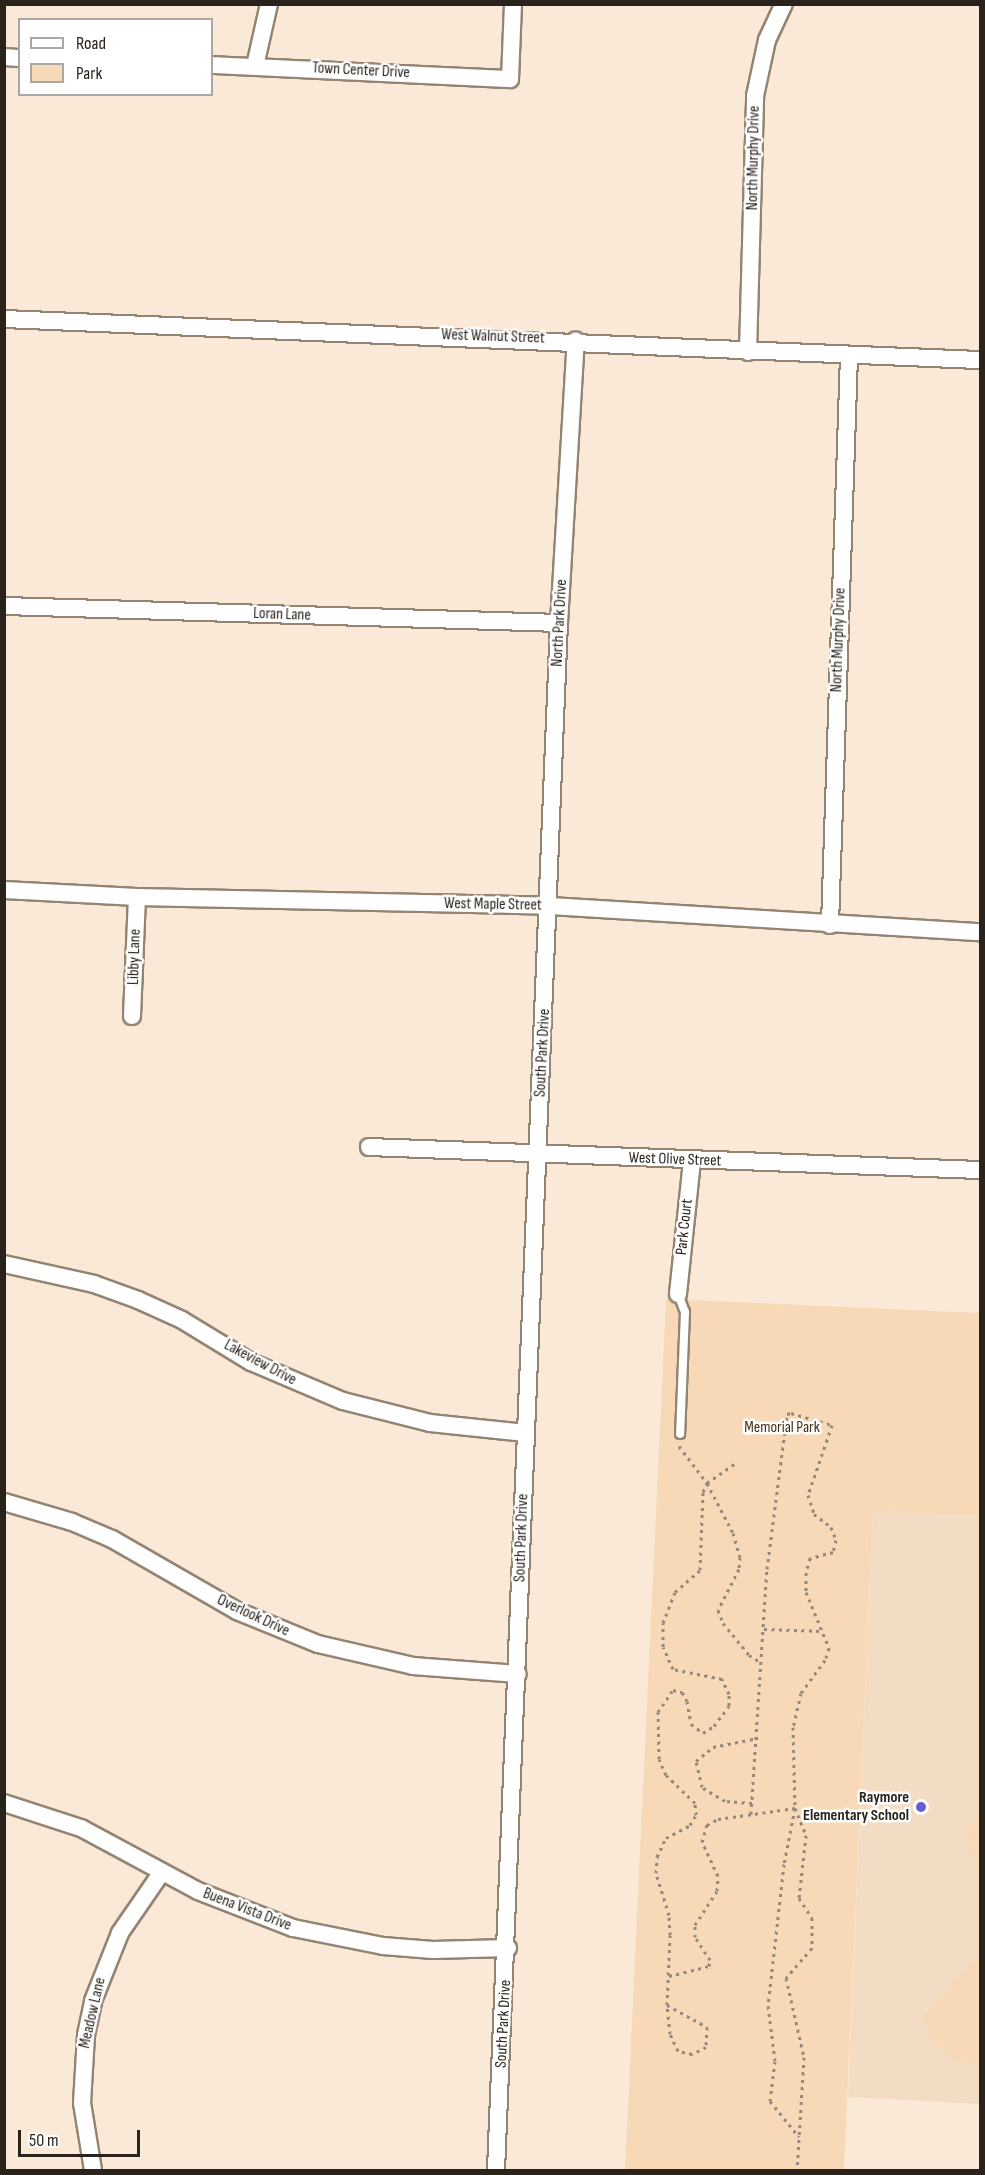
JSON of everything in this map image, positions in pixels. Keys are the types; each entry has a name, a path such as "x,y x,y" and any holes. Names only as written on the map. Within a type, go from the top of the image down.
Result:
{"street":[{"path":"255,66 269,4"},
{"name":"Town Center Drive","path":"213,65 510,79 513,4"},
{"name":"North Murphy Drive","path":"748,352 755,96 767,40 784,4"},
{"name":"West Walnut Street","path":"4,319 576,340 748,352 981,360"},
{"name":"North Park Drive","path":"550,906 559,623 576,340"},
{"name":"North Murphy Drive","path":"830,925 849,356"},
{"name":"Loran Lane","path":"4,606 559,623"},
{"name":"West Maple Street","path":"4,890 137,897 550,906 830,925 981,932"},
{"name":"Libby Lane","path":"132,1016 137,897"},
{"name":"South Park Drive","path":"496,2170 508,1948 525,1434 550,906"},
{"name":"West Olive Street","path":"369,1146 537,1155 981,1170"},
{"name":"Park Court","path":"678,1294 692,1160"},
{"name":"Lakeview Drive","path":"4,1264 48,1271 138,1300 182,1320 250,1362 343,1401 430,1423 525,1434"},
{"name":"Overlook Drive","path":"4,1502 72,1522 112,1539 237,1611 318,1644 413,1666 518,1674"},
{"name":"Buena Vista Drive","path":"4,1803 81,1828 162,1872 244,1912 342,1940 433,1950 508,1948"},
{"name":"Meadow Lane","path":"93,2170 82,2091 86,2035 93,2001 120,1933 162,1872"}],"lane":[{"path":"678,1294 685,1312 680,1434"}],"path":[{"path":"751,1814 758,1738 767,1569 787,1414 791,1413 827,1421 832,1425 808,1495 814,1514 831,1527 836,1540 833,1552 810,1558 806,1572 806,1592 829,1648 825,1660 801,1693 793,1728 795,1808 784,1863 768,2006 775,2061 770,2101 799,2137"},
{"path":"680,1434 674,1439 707,1483 733,1533 740,1557 739,1569 718,1610 723,1623 749,1655 762,1663"},
{"path":"667,2005 707,2027 706,2048 692,2054 678,2051 670,2034 667,2005 669,1915 656,1873 657,1857 666,1838 690,1825 696,1815 694,1803 666,1775 658,1759 658,1712 673,1690 682,1692 687,1701 690,1724 703,1733 714,1726 729,1706 727,1686 722,1679 681,1673 669,1663 663,1647 667,1608 675,1592 700,1570 703,1492 707,1483 737,1462"},
{"path":"764,1629 815,1633 823,1631"},
{"path":"752,1803 725,1801 702,1787 696,1761 712,1747 758,1738"},
{"path":"668,1976 709,1966 710,1960 695,1936 694,1925 717,1891 718,1876 702,1842 702,1832 718,1819 795,1808"},
{"path":"795,1808 806,1835 799,1898 812,1918 812,1948 786,1978 804,2057 797,2170"}],"shaded area":[{"name":"Raymore Elementary School","path":"873,1511 980,1516 980,2104 848,2097"}],"green space":[{"name":"Memorial Park","path":"666,1299 980,1313 980,1516 873,1511 844,2170 625,2170"},
{"path":"980,1811 980,1875 964,1832"},
{"path":"980,1953 980,2066 956,2062 933,2043 921,2018"}],"place":[{"name":"Raymore Elementary School","path":"921,1807"}]}
